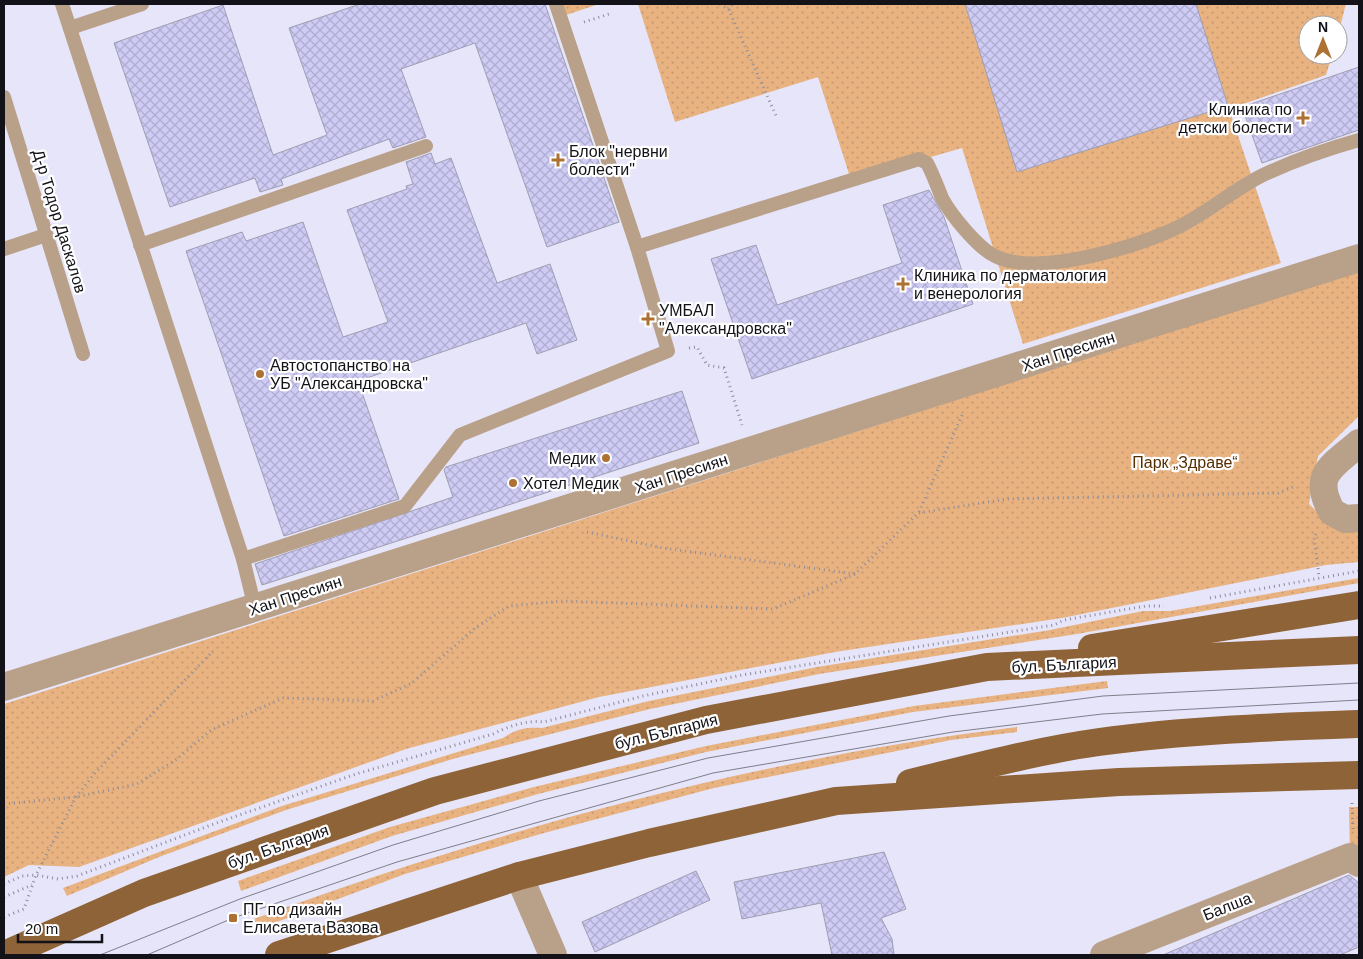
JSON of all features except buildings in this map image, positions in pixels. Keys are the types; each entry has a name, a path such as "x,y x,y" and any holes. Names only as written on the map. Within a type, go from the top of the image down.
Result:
{"main road":[{"path":"987,667 1152,637 1359,605"},
{"name":"бул. България","path":"4,955 144,893 435,791 706,720 987,667 1359,650"},
{"path":"279,955 519,876 649,843 836,801 1025,755 1099,742 1242,728 1359,724"},
{"path":"836,801 1119,782 1359,775"}],"street":[{"name":"Хан Пресиян","path":"4,688 1359,258"},
{"path":"1359,443 1324,475 1322,488 1332,512 1345,519 1359,518"},
{"name":"Балша","path":"1104,955 1354,860"},
{"path":"519,876 553,955"}],"lane":[{"path":"62,4 243,558 255,608"},
{"path":"70,28 142,4"},
{"path":"243,558 405,506 460,435 668,351 637,247 556,4"},
{"name":"Д-р Тодор Даскалов","path":"4,97 83,354"},
{"path":"637,247 919,160 927,163 943,198 961,224 995,256 1018,263 1045,263 1090,256 1134,244 1173,229 1261,176 1295,161 1359,140"},
{"path":"140,245 426,146"},
{"path":"4,249 46,235"}],"path":[{"path":"720,4 729,10 777,118"},
{"path":"729,10 732,4"},
{"path":"564,29 609,14"},
{"path":"697,347 707,365 724,368 732,393"},
{"path":"4,804 76,797 137,784 177,759 211,730 283,698 373,701 412,683 476,628 509,606 563,601 773,609 855,574 918,513 978,379"},
{"path":"918,513 1007,499 1278,493"},
{"path":"578,530 663,548 855,574"},
{"path":"1314,537 1319,577"},
{"path":"4,917 24,908 32,884 76,797 95,773 215,649"},
{"path":"4,897 32,884"}],"green space":[{"path":"556,4 599,4 560,17"},
{"path":"638,4 1346,4 1343,15 1298,15 1298,65 1329,65 1326,75 1229,109 1281,263 1023,344 962,148 851,180 818,77 675,122"},
{"name":"Парк „Здраве“","path":"1359,271 1359,416 1318,456 1309,504 1335,529 1359,527 1359,562 1326,565 1062,618 835,652 599,697 406,749 79,867 29,865 4,877 4,704"},
{"path":"1359,578 1359,583 1077,634 819,674 650,709 456,758 286,810 159,857 67,896 63,888 282,806 503,738 512,732 522,729 542,728 649,701 817,667 1050,630 1143,611 1170,611"},
{"path":"1107,681 1108,688 913,712 706,752 538,794 392,836 241,891 238,881 390,827 534,787 706,746 914,706"},
{"path":"1017,727 1017,732 951,740 714,788 544,833 405,874 258,929 254,919 440,856 534,827 630,801 725,778 822,758 919,741"},
{"path":"1349,807 1359,807 1359,863 1350,857"}],"tram line":[{"path":"100,955 240,899 393,845 539,801 708,758 949,716 1103,696 1359,683"},
{"path":"147,955 233,918 397,862 713,773 953,732 1102,714 1359,700"}],"place":[{"name":"Клиника по детски болести","path":"1303,118"},
{"name":"Блок \"нервни болести\"","path":"558,160"},
{"name":"Клиника по дерматология и венерология","path":"903,284"},
{"name":"УМБАЛ \"Александровска\"","path":"648,319"},
{"name":"Автостопанство на УБ \"Александровска\"","path":"260,374"},
{"name":"Медик","path":"606,458"},
{"name":"Хотел Медик","path":"513,483"},
{"name":"ПГ по дизайн Елисавета Вазова","path":"233,918"}]}
